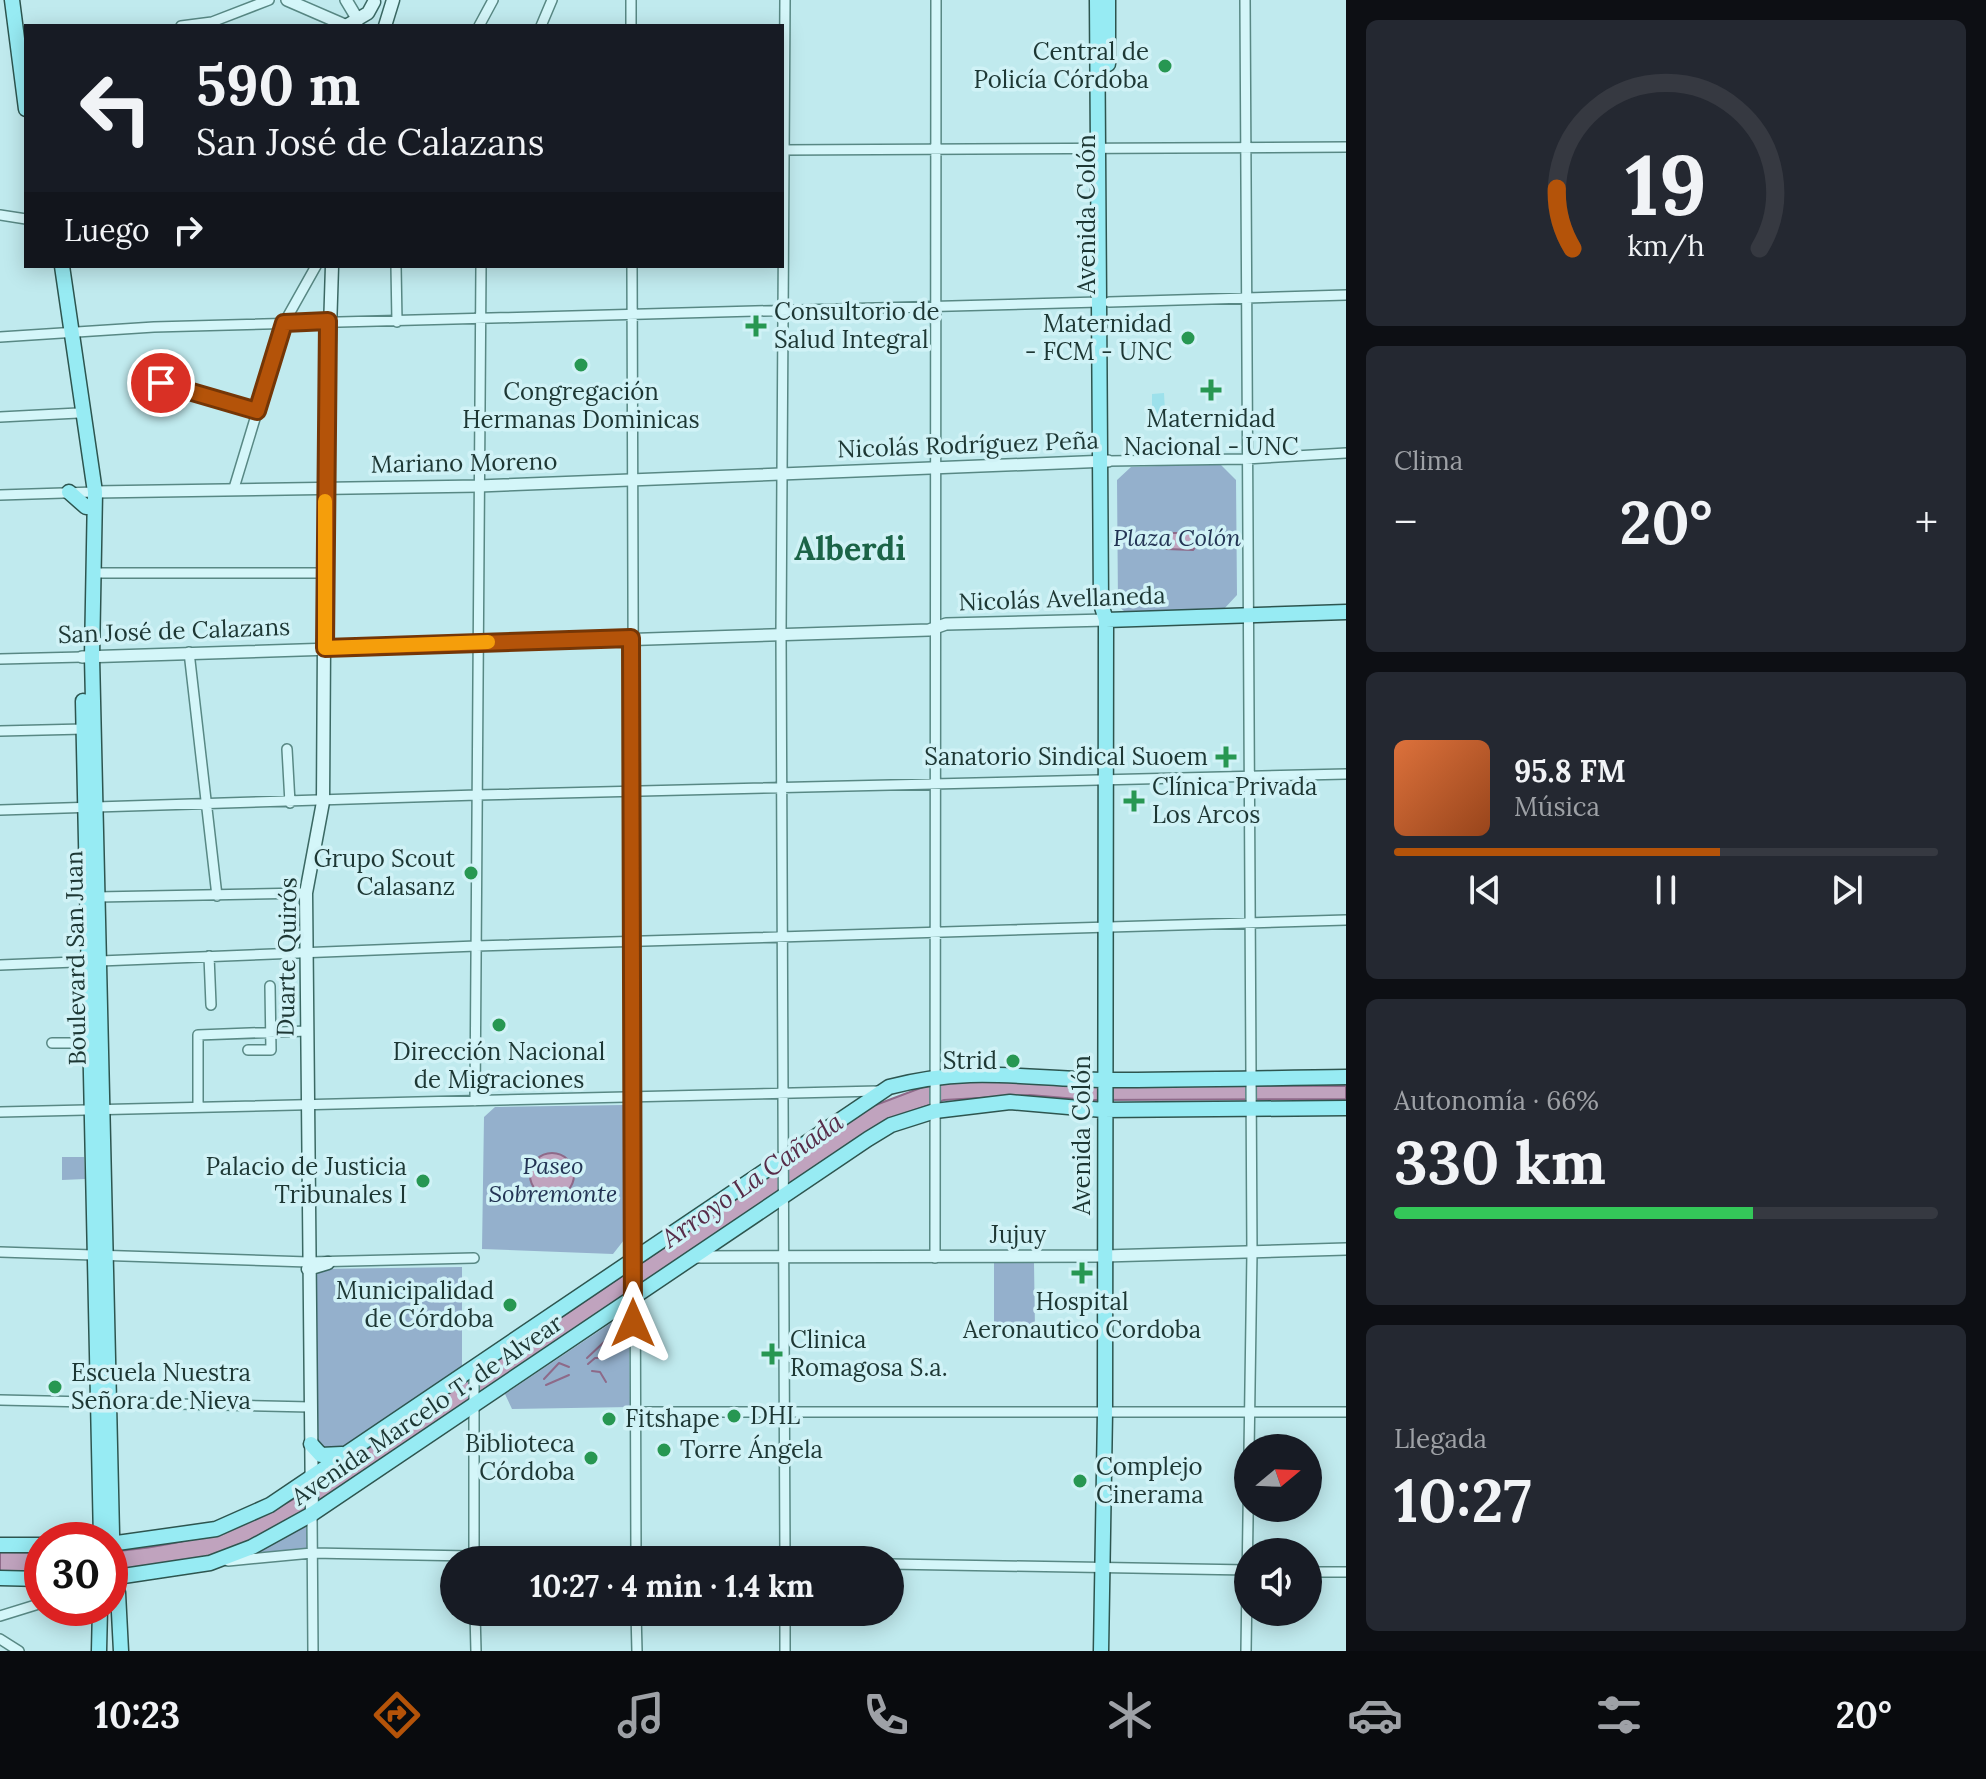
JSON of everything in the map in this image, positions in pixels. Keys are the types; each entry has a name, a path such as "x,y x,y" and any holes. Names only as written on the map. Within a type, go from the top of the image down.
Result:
{"main road":[{"path":"12,0 21,38"},
{"path":"20,0 24,81"},
{"name":"Avenida Colón","path":"1097,0 1105,148"},
{"name":"Avenida Colón","path":"1101,1651 1105,1412 1106,620 1110,604 1104,461 1108,0"},
{"path":"357,24 382,1"},
{"path":"382,1 383,24"},
{"name":"Boulevard San Juan","path":"54,268 70,332 89,497 87,657 107,1522"},
{"name":"Boulevard San Juan","path":"62,268 89,497 92,573 84,729 97,897 89,1043 96,1110"},
{"name":"Duarte Quirós","path":"312,1514 306,893 323,802 325,488 332,268"},
{"path":"69,492 89,497"},
{"name":"Nicolás Avellaneda","path":"1106,620 1346,612"},
{"name":"Avenida Marcelo T. de Alvear","path":"128,1541 160,1539 235,1523 311,1478 634,1261 878,1091 935,1076 1008,1072 1104,1080 1346,1077"},
{"name":"Avenida Marcelo T. de Alvear","path":"128,1575 210,1563 252,1547 312,1514 474,1402 633,1300 891,1125 935,1111 1010,1102 1103,1110 1346,1108"},
{"path":"308,1266 328,1263"},
{"path":"311,1444 317,1452 328,1457 350,1451"},
{"path":"0,1545 24,1545"},
{"path":"0,1578 24,1579"},
{"path":"99,1651 100,1626"},
{"name":"Boulevard San Juan","path":"120,1626 121,1651"}],"street":[{"path":"204,24 269,0"},
{"path":"287,0 353,24"},
{"path":"346,0 356,24"},
{"path":"480,24 493,0"},
{"path":"542,24 552,0"},
{"path":"631,0 631,24"},
{"path":"785,0 781,633 785,1546"},
{"path":"935,1258 936,0"},
{"path":"1245,0 1244,148 1250,459 1249,1111 1252,1253 1247,1538"},
{"path":"784,150 1346,147"},
{"path":"0,215 24,219"},
{"path":"234,488 284,323 315,268"},
{"path":"396,268 397,322"},
{"path":"475,1101 481,268"},
{"path":"632,268 636,1546"},
{"path":"0,337 328,321 480,320 1346,295"},
{"path":"161,383 257,411"},
{"path":"0,417 78,413"},
{"name":"Nicolás Rodríguez Peña","path":"784,474 1104,461 1250,459 1346,453"},
{"name":"Mariano Moreno","path":"89,497 234,488 479,486 784,474"},
{"path":"0,495 69,492"},
{"path":"92,573 325,573"},
{"name":"Nicolás Avellaneda","path":"781,633 929,630 937,625 1106,620"},
{"name":"San José de Calazans","path":"0,659 781,633"},
{"path":"189,652 204,806 217,896"},
{"path":"0,731 84,729"},
{"path":"287,749 290,803"},
{"path":"0,810 1346,774"},
{"path":"97,897 306,893"},
{"path":"0,965 476,946 1346,920"},
{"path":"209,956 211,1005"},
{"path":"248,1050 271,1050 270,986"},
{"path":"198,1106 198,1035 307,1031"},
{"path":"52,1043 89,1043"},
{"path":"0,1112 878,1091"},
{"name":"Jujuy","path":"693,1257 1104,1256 1346,1249"},
{"path":"0,1252 100,1254 308,1266"},
{"path":"328,1263 474,1258"},
{"path":"474,1370 474,1546"},
{"path":"0,1400 103,1405 310,1407"},
{"path":"635,1412 1346,1412"},
{"name":"Duarte Quirós","path":"312,1514 313,1651"},
{"path":"210,1563 312,1553 440,1557"},
{"path":"904,1564 1234,1570"},
{"path":"1322,1572 1346,1572"},
{"path":"0,1616 24,1609"},
{"path":"475,1626 476,1651"},
{"path":"636,1626 637,1651"},
{"path":"785,1626 785,1651"},
{"path":"1246,1626 1246,1651"},
{"path":"0,1639 19,1651"}],"green space":[{"name":"Plaza Colón","path":"1220,464 1236,480 1237,595 1223,610 1124,611 1118,606 1117,480 1131,467"},
{"name":"Paseo Sobremonte","path":"623,1105 624,1240 613,1254 482,1249 484,1117 495,1107"},
{"path":"62,1157 84,1157 85,1179 62,1180"},
{"path":"994,1263 1034,1263 1035,1330 994,1330"},
{"path":"462,1267 462,1373 344,1449 330,1453 320,1446 316,1435 315,1269"},
{"path":"620,1317 629,1321 630,1407 512,1409 505,1394"},
{"path":"312,1514 312,1553 234,1554"}],"sand":[{"path":"1164,393 1166,428 1152,428 1152,394"}],"shaded area":[{"path":"1167,533 1193,533 1198,544 1193,550 1167,549"},
{"path":"1029,1079 1087,1085 1346,1086 1346,1099 1089,1100 1030,1095 944,1100 889,1119 272,1533 200,1561 128,1569 128,1550 204,1536 249,1521 292,1500 873,1106 931,1084"},
{"path":"552,1153 568,1159 574,1175 568,1191 552,1197 536,1191 530,1175 536,1159"},
{"path":"0,1552 24,1553 24,1572 0,1572"}],"waterway":[{"path":"587,1358 604,1342"},
{"path":"588,1364 595,1358 604,1358 610,1344"},
{"path":"544,1379 559,1363 569,1367"},
{"path":"592,1371 600,1372 606,1382"},
{"path":"546,1385 569,1375"}],"slow traffic":[{"path":"325,501 325,648 488,642"}],"place":[{"name":"Central de Policía Córdoba","path":"1165,66"},
{"name":"Consultorio de Salud Integral","path":"756,326"},
{"name":"Maternidad - FCM - UNC","path":"1188,338"},
{"name":"Congregación Hermanas Dominicas","path":"581,365"},
{"name":"Maternidad Nacional - UNC","path":"1211,390"},
{"name":"Sanatorio Sindical Suoem","path":"1226,757"},
{"name":"Clínica Privada Los Arcos","path":"1134,801"},
{"name":"Grupo Scout Calasanz","path":"471,873"},
{"name":"Dirección Nacional de Migraciones","path":"499,1025"},
{"name":"Strid","path":"1013,1061"},
{"name":"Palacio de Justicia Tribunales I","path":"423,1181"},
{"name":"Hospital Aeronautico Cordoba","path":"1082,1273"},
{"name":"Municipalidad de Córdoba","path":"510,1305"},
{"name":"Clinica Romagosa S.a.","path":"772,1354"},
{"name":"Escuela Nuestra Señora de Nieva","path":"55,1387"},
{"name":"DHL","path":"734,1416"},
{"name":"Fitshape","path":"609,1419"},
{"name":"Torre Ángela","path":"664,1450"},
{"name":"Biblioteca Córdoba","path":"591,1458"},
{"name":"Complejo Cinerama","path":"1080,1481"}],"district":[{"name":"Alberdi","path":"850,549"}],"route":[{"path":"161,383 198,391 257,411 284,323 328,321 325,648 631,638 633,1323"}],"water label":[{"name":"Arroyo La Cañada","path":"752,1180"}]}
